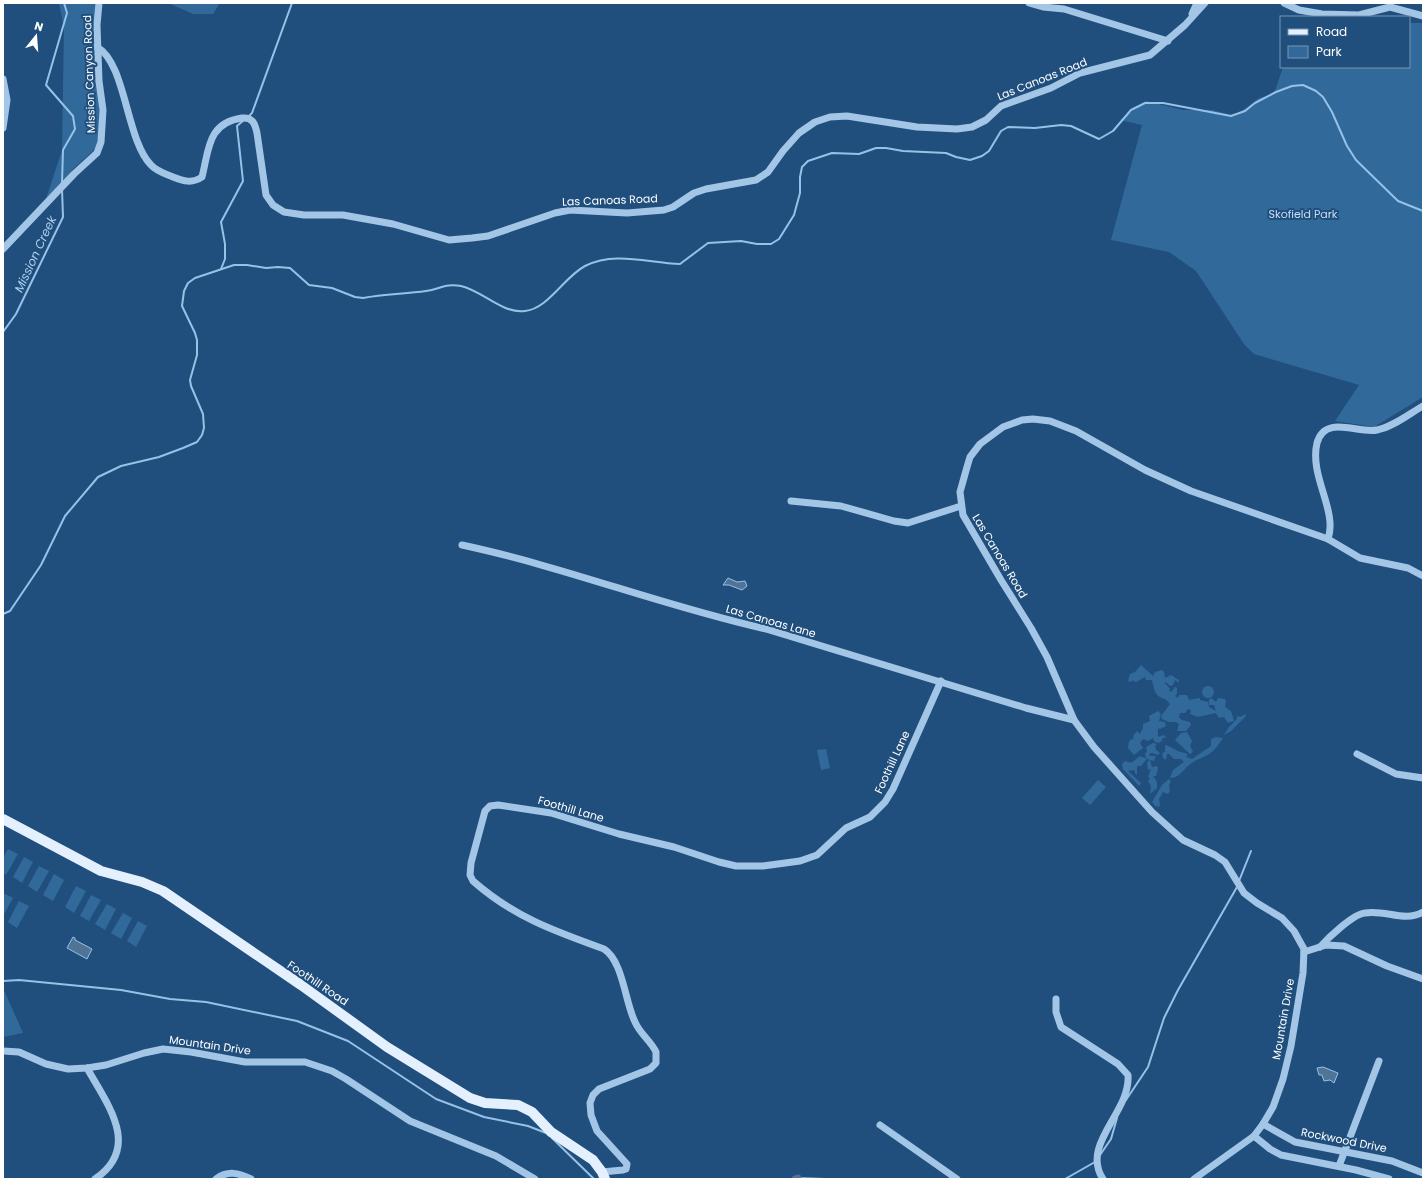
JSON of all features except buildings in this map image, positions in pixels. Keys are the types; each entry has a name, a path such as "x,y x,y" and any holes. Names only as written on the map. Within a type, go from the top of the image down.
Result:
{"main road":[{"name":"Foothill Road","path":"3,819 101,871 142,882 163,891 350,1019 387,1047 463,1094 477,1101 518,1105 532,1112 551,1132 587,1156 603,1175"}],"street":[{"name":"Mission Canyon Road","path":"3,249 97,153 101,142 102,97 99,81 97,47 98,3"},
{"path":"1029,3 1042,7 1064,9 1168,41"},
{"path":"1189,21 1197,3"},
{"name":"Las Canoas Road","path":"97,47 103,50 109,60 123,94 137,144 142,155 152,167 183,181 198,180 202,177 205,156 218,127 236,119 247,118 252,120 257,133 266,195 273,205 284,212 304,216 343,215 393,224 449,240 488,236 555,213 570,210 627,213 664,210 674,207 694,193 706,188 753,181 768,172 783,151 799,133 815,122 830,117 846,116 917,127 957,129 972,127 986,120 1001,106 1051,88 1080,73 1144,58 1156,52 1189,21 1205,3"},
{"path":"1284,3 1299,10 1322,14 1359,15 1390,7 1423,16"},
{"path":"3,79 7,108 3,128"},
{"path":"1328,539 1331,525 1317,470 1316,459 1320,437 1325,431 1334,427 1368,431 1385,428 1423,406"},
{"name":"Las Canoas Road","path":"1304,952 1300,940 1291,927 1282,918 1257,903 1244,892 1226,862 1215,855 1183,840 1152,812 1094,747 1074,720 1047,657 1031,628 968,526 961,506 961,484 970,457 980,444 1003,427 1012,423 1022,420 1043,420 1076,431 1145,470 1185,488 1328,539 1360,558 1408,568 1423,576"},
{"path":"791,501 841,506 894,521 908,523 961,506"},
{"name":"Las Canoas Lane","path":"462,545 545,566 941,681 1026,708 1074,720"},
{"name":"Foothill Lane","path":"603,1175 626,1169 627,1164 597,1131 591,1115 592,1099 596,1092 603,1087 650,1069 656,1063 656,1052 635,1023 620,976 610,954 604,949 545,927 521,916 473,881 470,875 470,863 485,811 490,806 498,805 551,813 619,834 674,847 736,866 763,866 800,861 817,855 846,828 870,817 885,802 893,789 941,681"},
{"path":"1357,754 1396,774 1423,778"},
{"path":"1320,947 1352,919 1362,913 1373,912 1407,917 1423,912"},
{"path":"1304,952 1330,945 1347,947 1380,963 1423,979"},
{"name":"Mountain Drive","path":"1194,1179 1254,1136 1263,1124 1276,1100 1287,1061 1303,973 1304,952"},
{"path":"1056,999 1056,1012 1061,1027 1118,1064 1128,1075 1127,1089 1097,1151 1098,1168 1103,1179"},
{"name":"Mountain Drive","path":"3,1051 19,1052 46,1064 57,1067 87,1068 106,1065 144,1053 163,1049 192,1052 245,1062 305,1062 332,1071 410,1121 496,1156 535,1179"},
{"path":"1339,1166 1379,1060"},
{"path":"87,1068 113,1115 118,1130 119,1140 115,1156 107,1168 95,1179"},
{"path":"880,1124 957,1179"},
{"name":"Rockwood Drive","path":"1263,1124 1292,1141 1392,1161 1423,1173"},
{"path":"1254,1136 1270,1149 1281,1155 1339,1166 1390,1179"},
{"path":"216,1179 221,1175 234,1173 251,1179"}],"green space":[{"path":"59,3 97,3 100,137 96,148 73,169 45,202 62,150 64,28"},
{"path":"168,3 220,3 213,14 193,14"},
{"name":"Skofield Park","path":"1410,23 1423,23 1423,397 1374,427 1335,421 1359,385 1254,354 1244,344 1196,271 1169,252 1111,240 1142,125 1120,120 1146,101 1183,110 1212,110 1235,116 1259,98 1274,94 1283,68 1410,68"},
{"path":"1141,665 1153,676 1155,672 1162,670 1165,678 1171,675 1179,680 1179,683 1175,680 1173,685 1170,686 1166,682 1165,683 1171,692 1175,687 1177,688 1177,694 1175,696 1178,698 1179,695 1187,695 1189,700 1200,698 1200,700 1208,702 1209,707 1216,711 1214,705 1209,705 1209,700 1211,698 1216,702 1218,698 1225,699 1225,707 1231,711 1234,721 1228,723 1224,717 1219,718 1216,713 1198,717 1190,714 1191,710 1188,709 1185,713 1180,713 1179,717 1182,720 1190,722 1191,725 1186,731 1177,731 1179,724 1162,719 1161,716 1170,704 1158,695 1152,680 1146,680 1145,677 1136,682 1132,680 1132,682 1128,681 1130,674 1135,672"},
{"path":"1206,686 1210,686 1214,692 1210,698 1206,698 1202,694 1202,690"},
{"path":"1158,711 1161,714 1159,721 1165,722 1166,726 1160,729 1158,728 1158,737 1164,735 1166,738 1162,738 1162,741 1158,743 1154,741 1153,738 1148,741 1143,739 1140,743 1143,748 1134,755 1128,748 1129,741 1134,738 1133,736 1137,731 1140,734 1143,724 1150,721 1149,716"},
{"path":"1245,714 1246,716 1231,731 1224,735 1237,719 1237,716 1240,717"},
{"path":"1187,732 1192,741 1190,746 1193,752 1190,754 1175,740 1181,733"},
{"path":"1216,737 1223,738 1214,750 1208,755 1189,765 1178,775 1170,778 1173,770 1184,762 1181,759 1174,759 1169,754 1167,754 1166,760 1163,758 1162,753 1165,752 1165,745 1188,754 1186,757 1192,759 1211,746 1211,739"},
{"path":"1153,743 1157,744 1155,746 1156,750 1160,753 1158,755 1152,753 1149,754 1150,756 1156,756 1154,761 1146,758 1146,747"},
{"path":"826,749 830,768 821,770 817,750"},
{"path":"1140,756 1147,759 1141,766 1137,766 1137,774 1136,775 1134,770 1128,771 1141,783 1139,786 1123,769 1122,764 1125,761 1132,762"},
{"path":"1150,760 1152,767 1157,766 1158,769 1156,776 1153,776 1157,782 1157,788 1150,794 1151,786 1148,781 1150,778 1148,777 1151,769 1148,770 1147,762"},
{"path":"1169,779 1171,781 1169,786 1170,791 1168,794 1163,792 1159,799 1159,807 1155,806 1152,802 1162,785"},
{"path":"1098,780 1106,787 1090,805 1082,798"},
{"path":"8,849 18,854 6,875 3,873 3,858"},
{"path":"24,857 33,862 22,883 13,877"},
{"path":"39,866 49,871 37,892 28,886"},
{"path":"54,874 64,880 53,901 43,895"},
{"path":"76,886 86,891 74,913 65,907"},
{"path":"3,893 13,898 3,916"},
{"path":"91,895 101,900 89,921 80,916"},
{"path":"19,901 29,906 17,928 8,922"},
{"path":"107,904 116,909 105,930 95,924"},
{"path":"123,913 132,918 121,939 111,933"},
{"path":"138,921 147,926 136,947 127,941"},
{"path":"3,988 23,1033 3,1037"}],"shaded area":[{"path":"728,578 737,582 745,581 747,586 742,590 729,585 723,585"},
{"path":"73,937 75,940 92,949 87,959 67,948"},
{"path":"1323,1067 1338,1073 1334,1083 1330,1080 1324,1081 1322,1075 1319,1075 1317,1068"}],"waterway":[{"name":"Mission Creek","path":"62,183 63,150 75,129 73,116 46,85 67,13 64,3"},
{"path":"248,117 252,113 292,3"},
{"path":"3,614 10,611 41,565 65,516 98,477 121,466 159,457 183,448 197,442 202,435 204,428 203,414 191,386 190,380 197,355 197,340 182,306 184,291 188,283 195,278 234,265 247,265 266,268 290,268 309,285 332,288 355,297 363,298 426,291 456,285 477,292 500,306 517,311 525,311 541,305 577,271 596,262 608,259 632,259 680,264 708,243 741,241 757,244 771,244 779,239 794,215 800,193 800,177 802,167 808,161 832,153 859,154 876,148 886,148 903,151 946,153 970,160 982,156 989,151 1001,131 1008,127 1035,128 1061,125 1071,126 1099,139 1113,131 1131,110 1145,103 1163,103 1231,116 1245,111 1255,103 1276,92 1292,86 1303,85 1316,91 1323,97 1332,112 1347,146 1356,160 1398,201 1423,211"},
{"path":"221,269 225,259 225,244 221,222 243,181 237,126 244,120"},
{"name":"Mission Creek","path":"3,332 16,314 63,217 62,189"},
{"path":"1239,881 1251,851"},
{"path":"1126,1100 1148,1067 1164,1018 1178,990 1237,887"},
{"path":"3,981 19,980 121,990 170,999 206,1002 297,1021 348,1041 436,1099 484,1117 528,1126 546,1133"},
{"path":"1100,1155 1111,1139 1117,1118"},
{"path":"552,1138 594,1179"},
{"path":"1065,1179 1095,1162"},
{"path":"798,1178 825,1179"}]}
